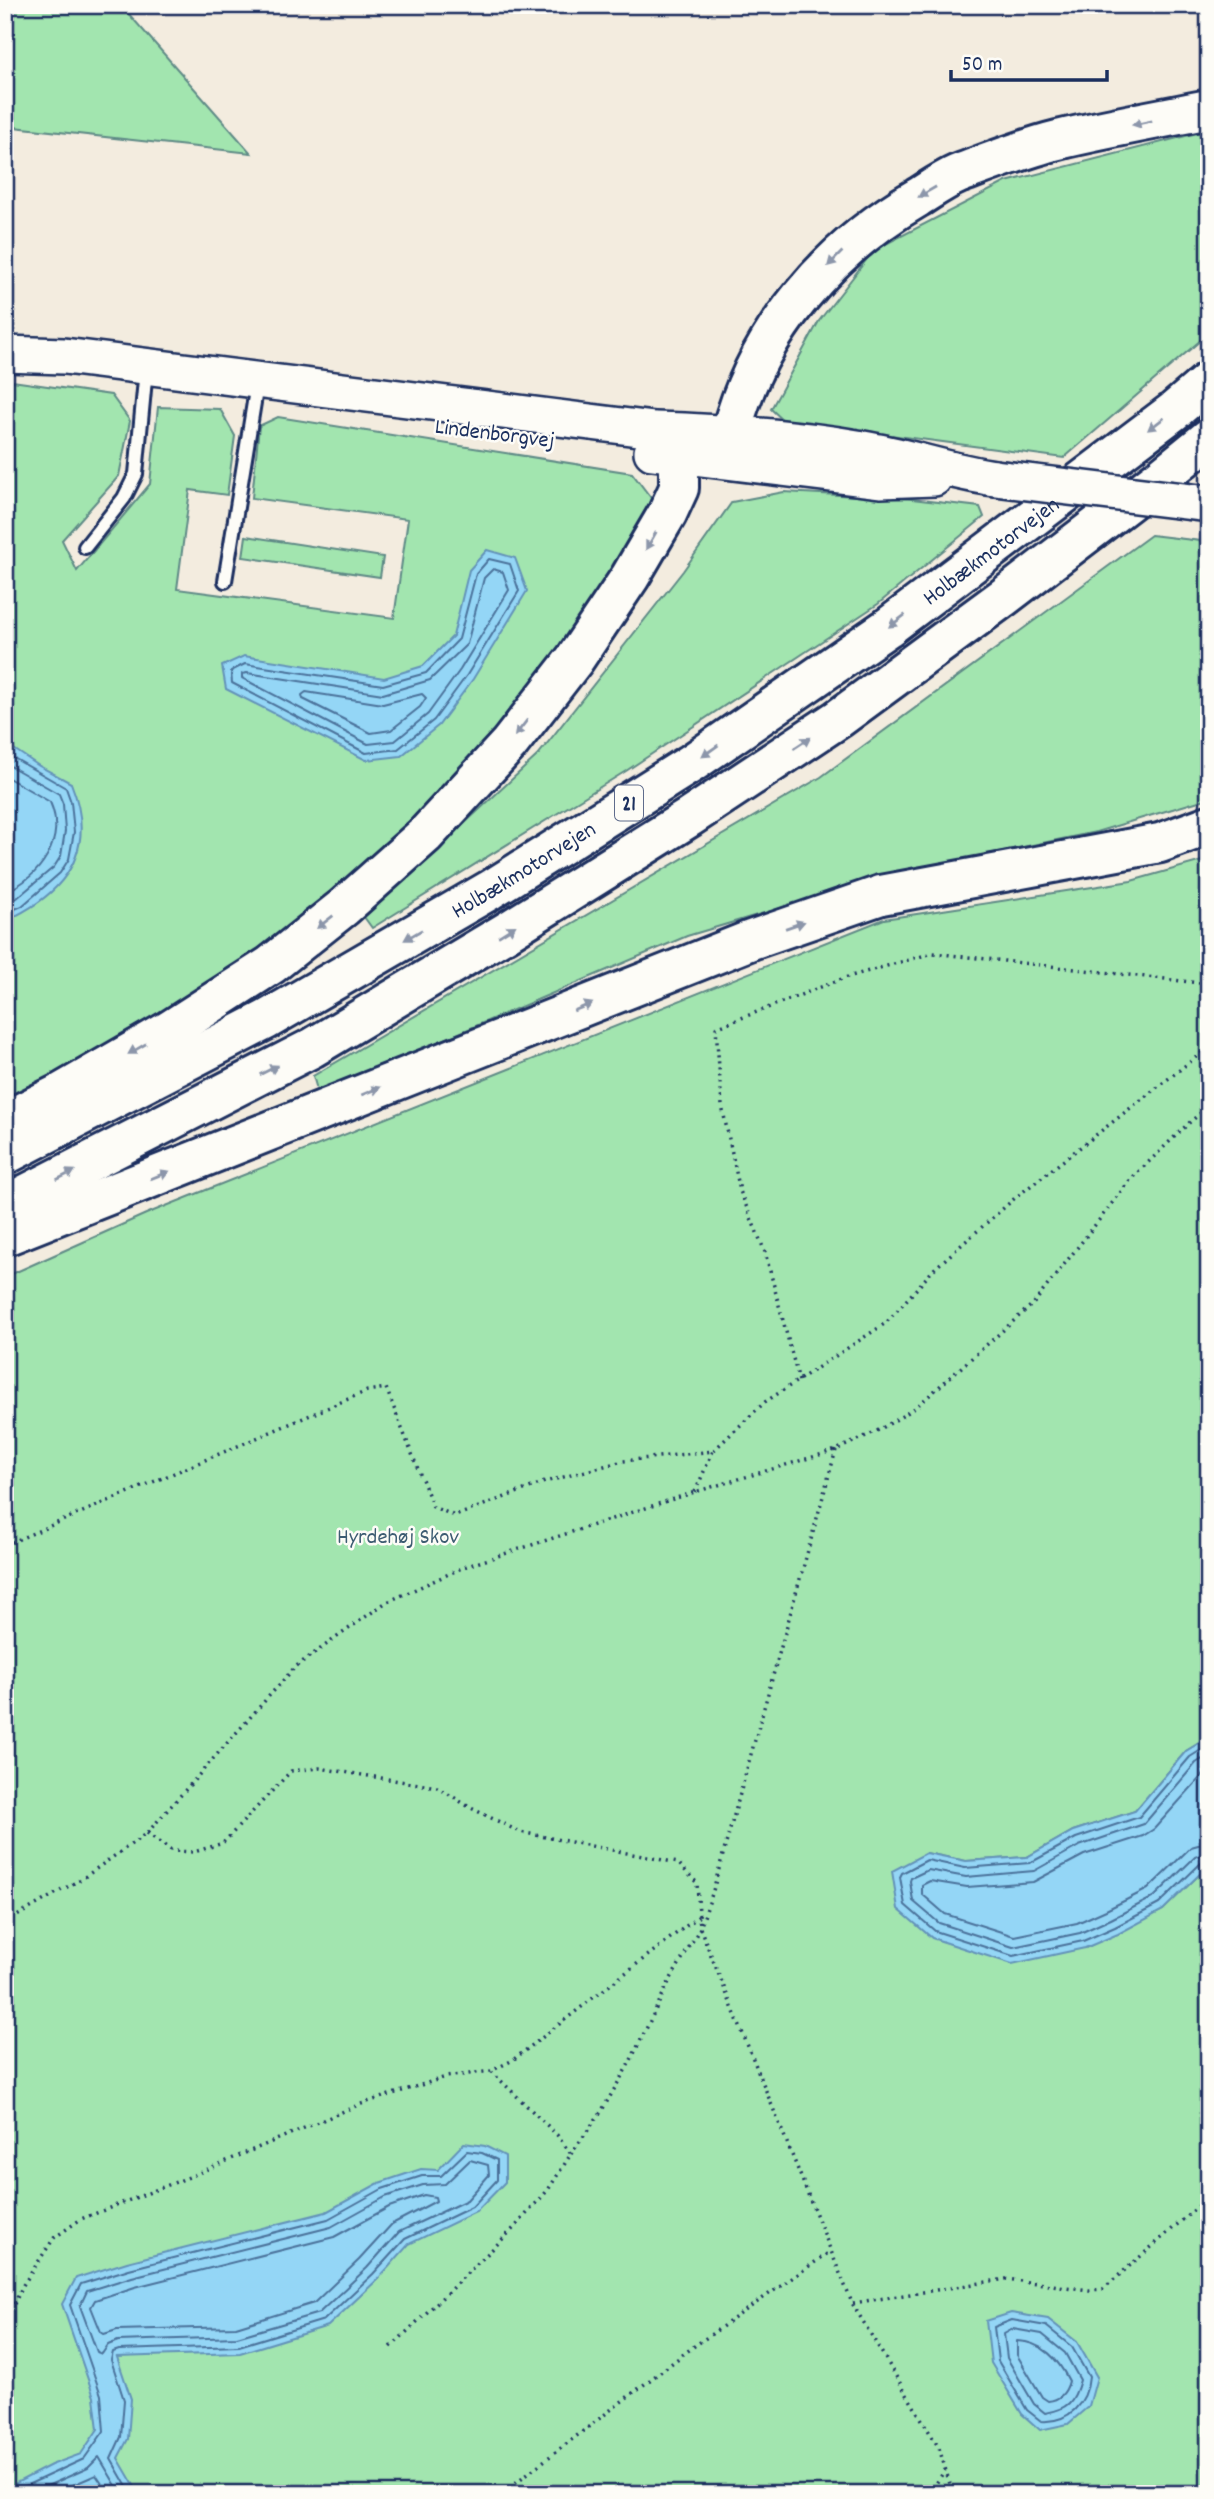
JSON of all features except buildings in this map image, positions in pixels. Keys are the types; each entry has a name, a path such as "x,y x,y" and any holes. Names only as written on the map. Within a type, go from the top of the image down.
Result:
{"highway":[{"path":"5,1121 61,1093 170,1030 271,965 344,907 425,835 509,744 575,659 630,578 667,514 713,458 771,339 803,292 847,247 888,215 955,175 1056,140 1209,109"},
{"name":"Holbækmotorvejen","path":"5,1155 265,1020 490,890 692,763 887,628 1174,411 1209,381"},
{"name":"Holbækmotorvejen","path":"5,1205 312,1048 506,932 690,817 838,719 1004,597 1209,438"},
{"path":"5,1236 751,940 881,895 1160,843 1209,825"}],"main road":[{"name":"Lindenborgvej","path":"5,354 112,381 145,376 880,480 991,477"},
{"name":"Lindenborgvej","path":"256,391 654,430 713,458 864,449 991,477 1209,504"}],"lane":[{"path":"85,547 124,498 136,474 145,376"},
{"path":"225,581 256,391"}],"path":[{"path":"799,1381 765,1252 740,1191 722,1106 716,1028 844,978 933,953 1209,984"},
{"path":"695,1492 713,1451 765,1402 886,1323 934,1269 1015,1198 1209,1047"},
{"path":"5,1921 86,1876 147,1833 295,1667 385,1603 464,1567 695,1492 836,1450 915,1408 1034,1303 1131,1179 1209,1106"},
{"path":"5,1545 367,1391 386,1388 433,1507 455,1516 545,1482 622,1461 713,1451"},
{"path":"391,2347 513,2228 548,2190 625,2072 669,1982 700,1928 712,1895 836,1450"},
{"path":"147,1833 172,1851 194,1852 223,1843 291,1771 319,1768 437,1787 471,1808 520,1832 678,1863 697,1883 700,1928 852,2303 939,2448 953,2494"},
{"path":"5,2323 23,2285 54,2238 81,2219 194,2175 358,2105 446,2077 491,2071 513,2060 699,1916"},
{"path":"491,2071 557,2135 571,2154"},
{"path":"852,2303 1006,2279 1089,2290 1103,2289 1209,2197"},
{"path":"507,2494 515,2483 693,2347 831,2251"},
{"path":"929,2494 945,2470"}],"green space":[{"path":"5,5 121,5 251,153 5,126"},
{"path":"1209,130 1209,333 1064,458 784,421 771,409 819,321 874,250 1006,182"},
{"path":"5,380 111,395 130,421 119,476 62,540 77,571 150,484 158,407 220,409 235,436 227,495 190,490 177,589 394,618 408,519 252,498 259,426 278,417 632,473 651,498 645,527 600,601 494,739 414,822 344,884 217,984 5,1102"},
{"path":"784,492 912,499 980,507 984,517 878,604 626,771 372,928 364,917 538,755 683,571 732,502"},
{"path":"1151,535 1209,542 1209,798 1096,832 905,871 687,936 318,1093 313,1076 821,777"},
{"path":"246,536 383,557 380,577 243,557"},
{"name":"Hyrdehøj Skov","path":"1209,859 1209,1737 1186,1751 1135,1811 1073,1831 1027,1857 966,1861 926,1853 1085,1948 1163,1910 1209,1865 1209,2494 5,2494 5,1277 146,1214 884,919 1131,881"}],"water":[{"path":"487,550 515,558 527,591 473,679 439,725 401,756 366,760 226,689 222,666 244,656 384,678 423,666 453,636 469,570"},
{"path":"5,743 71,783 81,829 78,849 71,867 60,883 27,910 5,921"},
{"path":"1209,1737 1209,1865 1163,1910 1085,1948 1012,1964 932,1938 898,1909 892,1871 926,1853 966,1861 1027,1857 1073,1831 1135,1811 1186,1751"},
{"path":"464,2143 485,2146 505,2156 505,2182 476,2212 409,2244 378,2279 328,2326 240,2353 117,2357 131,2399 128,2439 118,2458 139,2494 12,2494 16,2483 51,2465 81,2454 98,2429 94,2397 62,2304 76,2278 127,2262 326,2212 379,2183 421,2169 438,2170"},
{"path":"1011,2313 1048,2319 1077,2342 1097,2377 1089,2406 1068,2424 1040,2430 1022,2414 991,2363 986,2321"}]}
